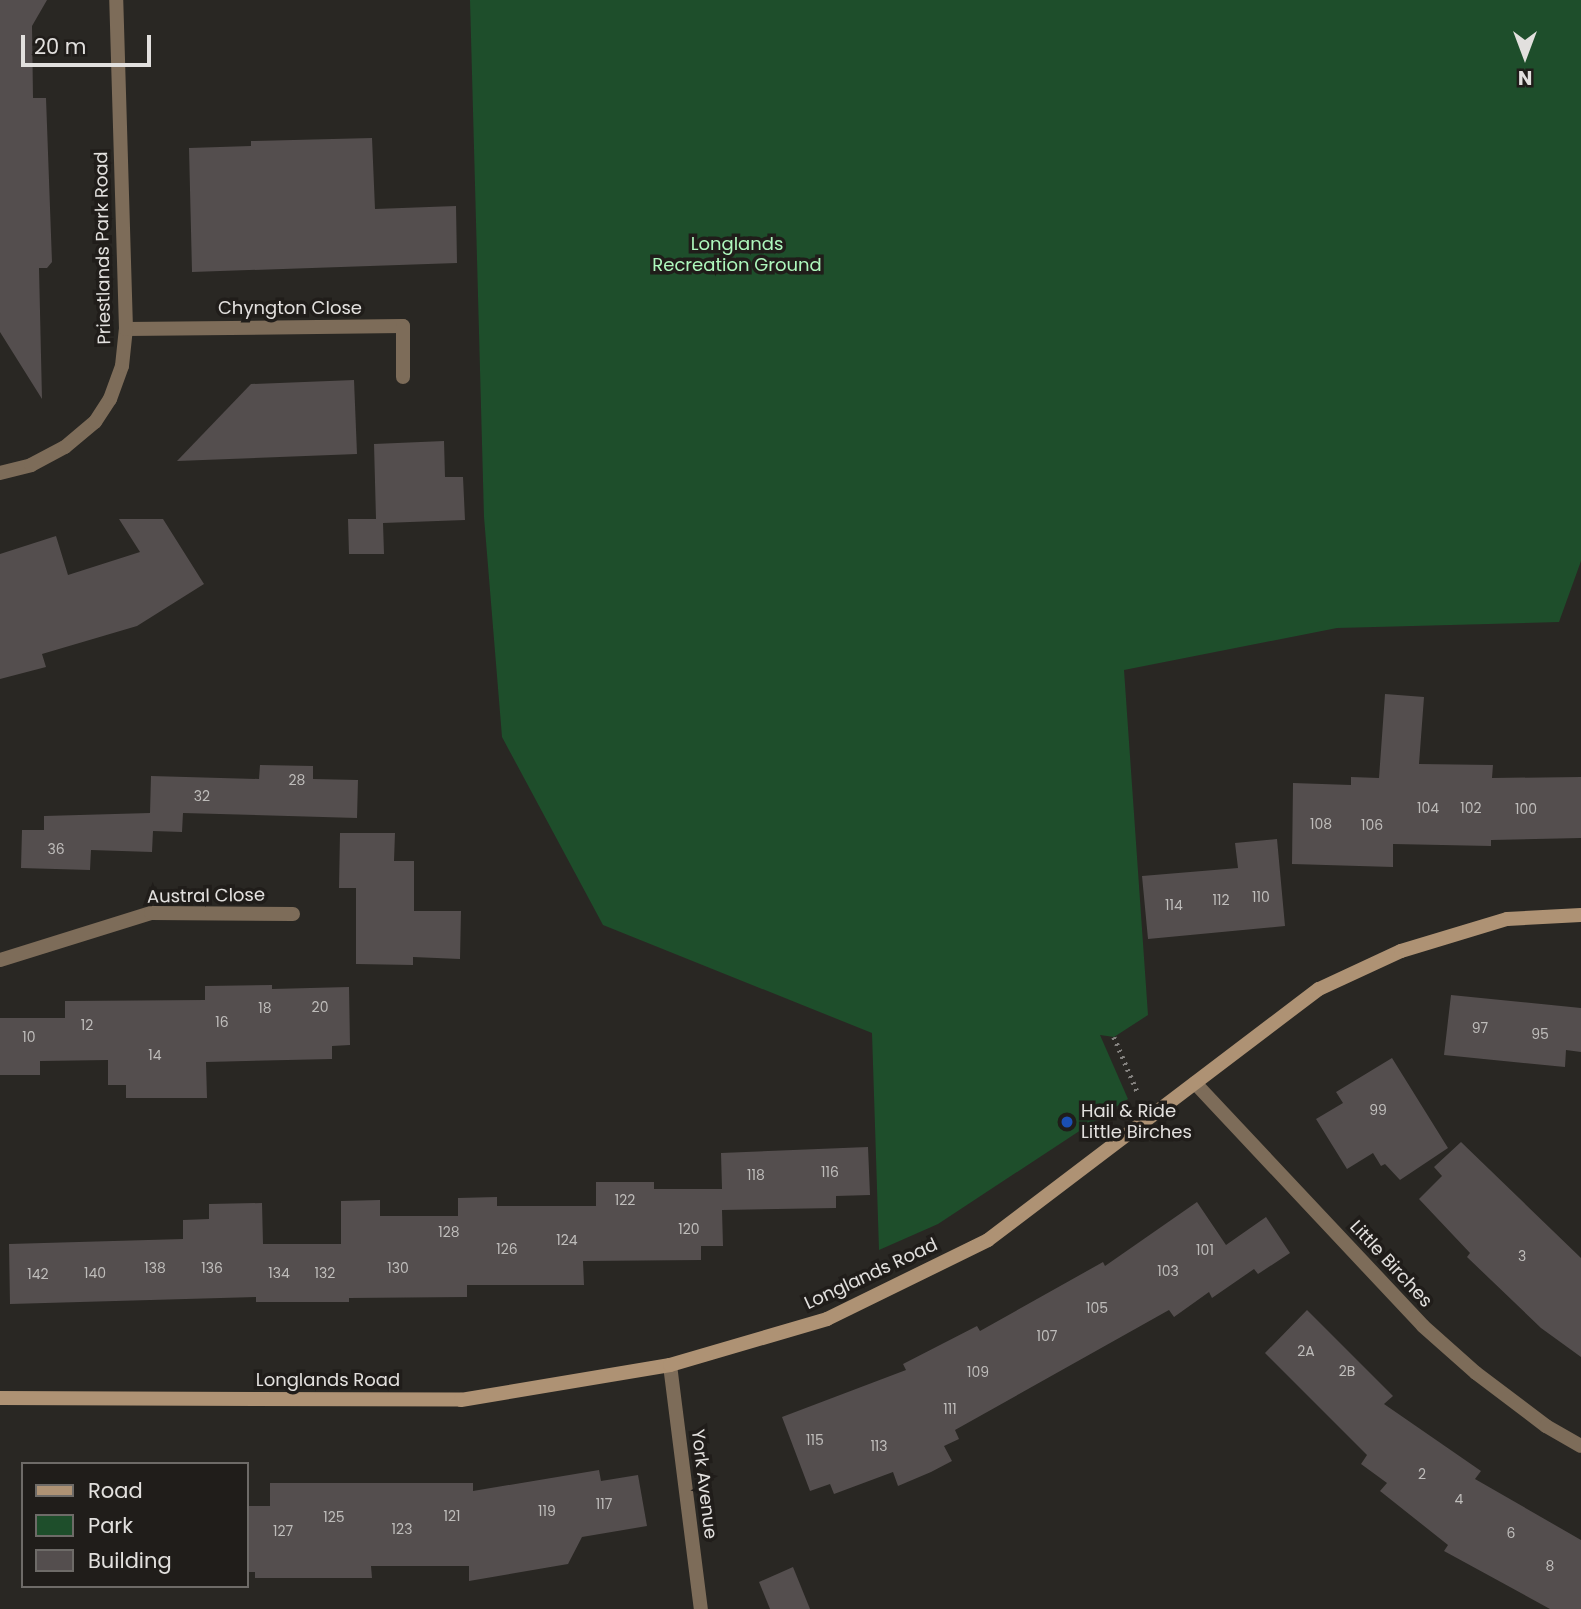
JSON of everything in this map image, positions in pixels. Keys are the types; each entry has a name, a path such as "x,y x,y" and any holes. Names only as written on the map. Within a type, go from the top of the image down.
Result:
{"street":[{"name":"Priestlands Park Road","path":"0,473 42,459 95,422 110,399 122,366 126,328 116,0"},
{"name":"Chyngton Close","path":"126,328 403,326 403,377"},
{"name":"Austral Close","path":"0,960 151,913 293,914"},
{"name":"Longlands Road","path":"0,1398 461,1400 670,1365 827,1319 988,1240 1149,1121 1319,989 1401,951 1507,919 1581,915"},
{"name":"Little Birches","path":"1195,1083 1423,1326 1476,1373 1546,1426 1581,1446"},
{"name":"York Avenue","path":"670,1365 701,1609"}],"path":[{"path":"1114,1037 1149,1121"}],"green space":[{"name":"Longlands Recreation Ground","path":"470,0 1581,0 1581,561 1559,622 1337,628 1124,670 1148,1015 1114,1037 1100,1035 1128,1099 938,1224 879,1250 872,1033 603,925 502,737 484,517"}],"building":[{"path":"0,0 47,0 32,26 33,98 46,98 52,262 47,268 39,268 42,399 0,332"},
{"path":"372,138 375,209 456,206 457,263 192,272 189,148 251,146 251,141"},
{"path":"354,380 357,454 177,461 251,384"},
{"path":"444,441 445,477 463,477 465,520 383,523 384,554 349,554 348,519 376,519 374,444"},
{"path":"119,519 163,519 204,584 137,626 42,654 46,667 0,679 0,554 56,536 68,575 140,552"},
{"path":"1385,694 1424,697 1419,764 1493,765 1492,778 1581,777 1581,838 1491,840 1491,846 1393,844 1393,867 1292,864 1293,783 1351,785 1351,777 1379,778"},
{"path":"260,765 313,766 313,779 358,780 357,818 183,813 182,832 153,831 152,852 91,850 90,870 21,868 22,830 44,830 44,816 150,813 151,776 259,779"},
{"path":"340,833 395,833 394,861 414,861 414,911 461,911 460,959 413,957 413,965 356,964 356,888 339,888"},
{"path":"1277,839 1285,926 1148,939 1142,876 1238,868 1235,843"},
{"path":"272,985 272,989 349,987 350,1045 332,1046 332,1059 206,1062 207,1098 126,1098 126,1085 108,1085 108,1060 40,1061 40,1075 0,1075 0,1018 65,1018 65,1001 205,1000 205,986"},
{"path":"1451,995 1581,1008 1581,1052 1566,1050 1565,1067 1444,1055"},
{"path":"1392,1058 1448,1148 1400,1180 1385,1164 1381,1166 1373,1153 1347,1169 1316,1119 1343,1103 1336,1092"},
{"path":"1461,1142 1581,1258 1581,1357 1541,1328 1467,1257 1470,1253 1419,1199 1442,1176 1434,1167"},
{"path":"868,1147 870,1195 836,1196 836,1208 722,1210 723,1246 701,1246 701,1260 583,1261 584,1285 467,1285 467,1297 349,1298 349,1302 256,1302 256,1297 10,1304 9,1244 183,1239 183,1220 209,1219 209,1204 262,1203 263,1244 341,1244 341,1201 380,1200 380,1216 458,1216 458,1198 497,1197 497,1206 596,1206 596,1182 654,1182 654,1189 722,1189 721,1153"},
{"path":"1197,1202 1226,1245 1266,1217 1290,1253 1258,1274 1254,1269 1212,1298 1209,1292 1174,1317 1169,1310 955,1430 959,1439 944,1446 952,1461 931,1472 898,1486 893,1472 834,1494 830,1484 810,1491 782,1417 906,1370 903,1364 977,1326 980,1331 1103,1262 1105,1266"},
{"path":"1307,1310 1393,1396 1384,1404 1481,1471 1475,1479 1581,1540 1581,1609 1550,1609 1444,1551 1448,1545 1380,1491 1387,1483 1361,1464 1367,1455 1265,1353"},
{"path":"599,1470 601,1481 638,1475 647,1526 582,1537 568,1564 469,1581 469,1566 371,1566 372,1578 255,1578 255,1572 248,1572 248,1506 270,1506 270,1483 473,1483 473,1491"},
{"path":"793,1567 810,1609 770,1609 759,1582"}],"place":[{"name":"Hail & Ride Little Birches","path":"1067,1122"}]}
